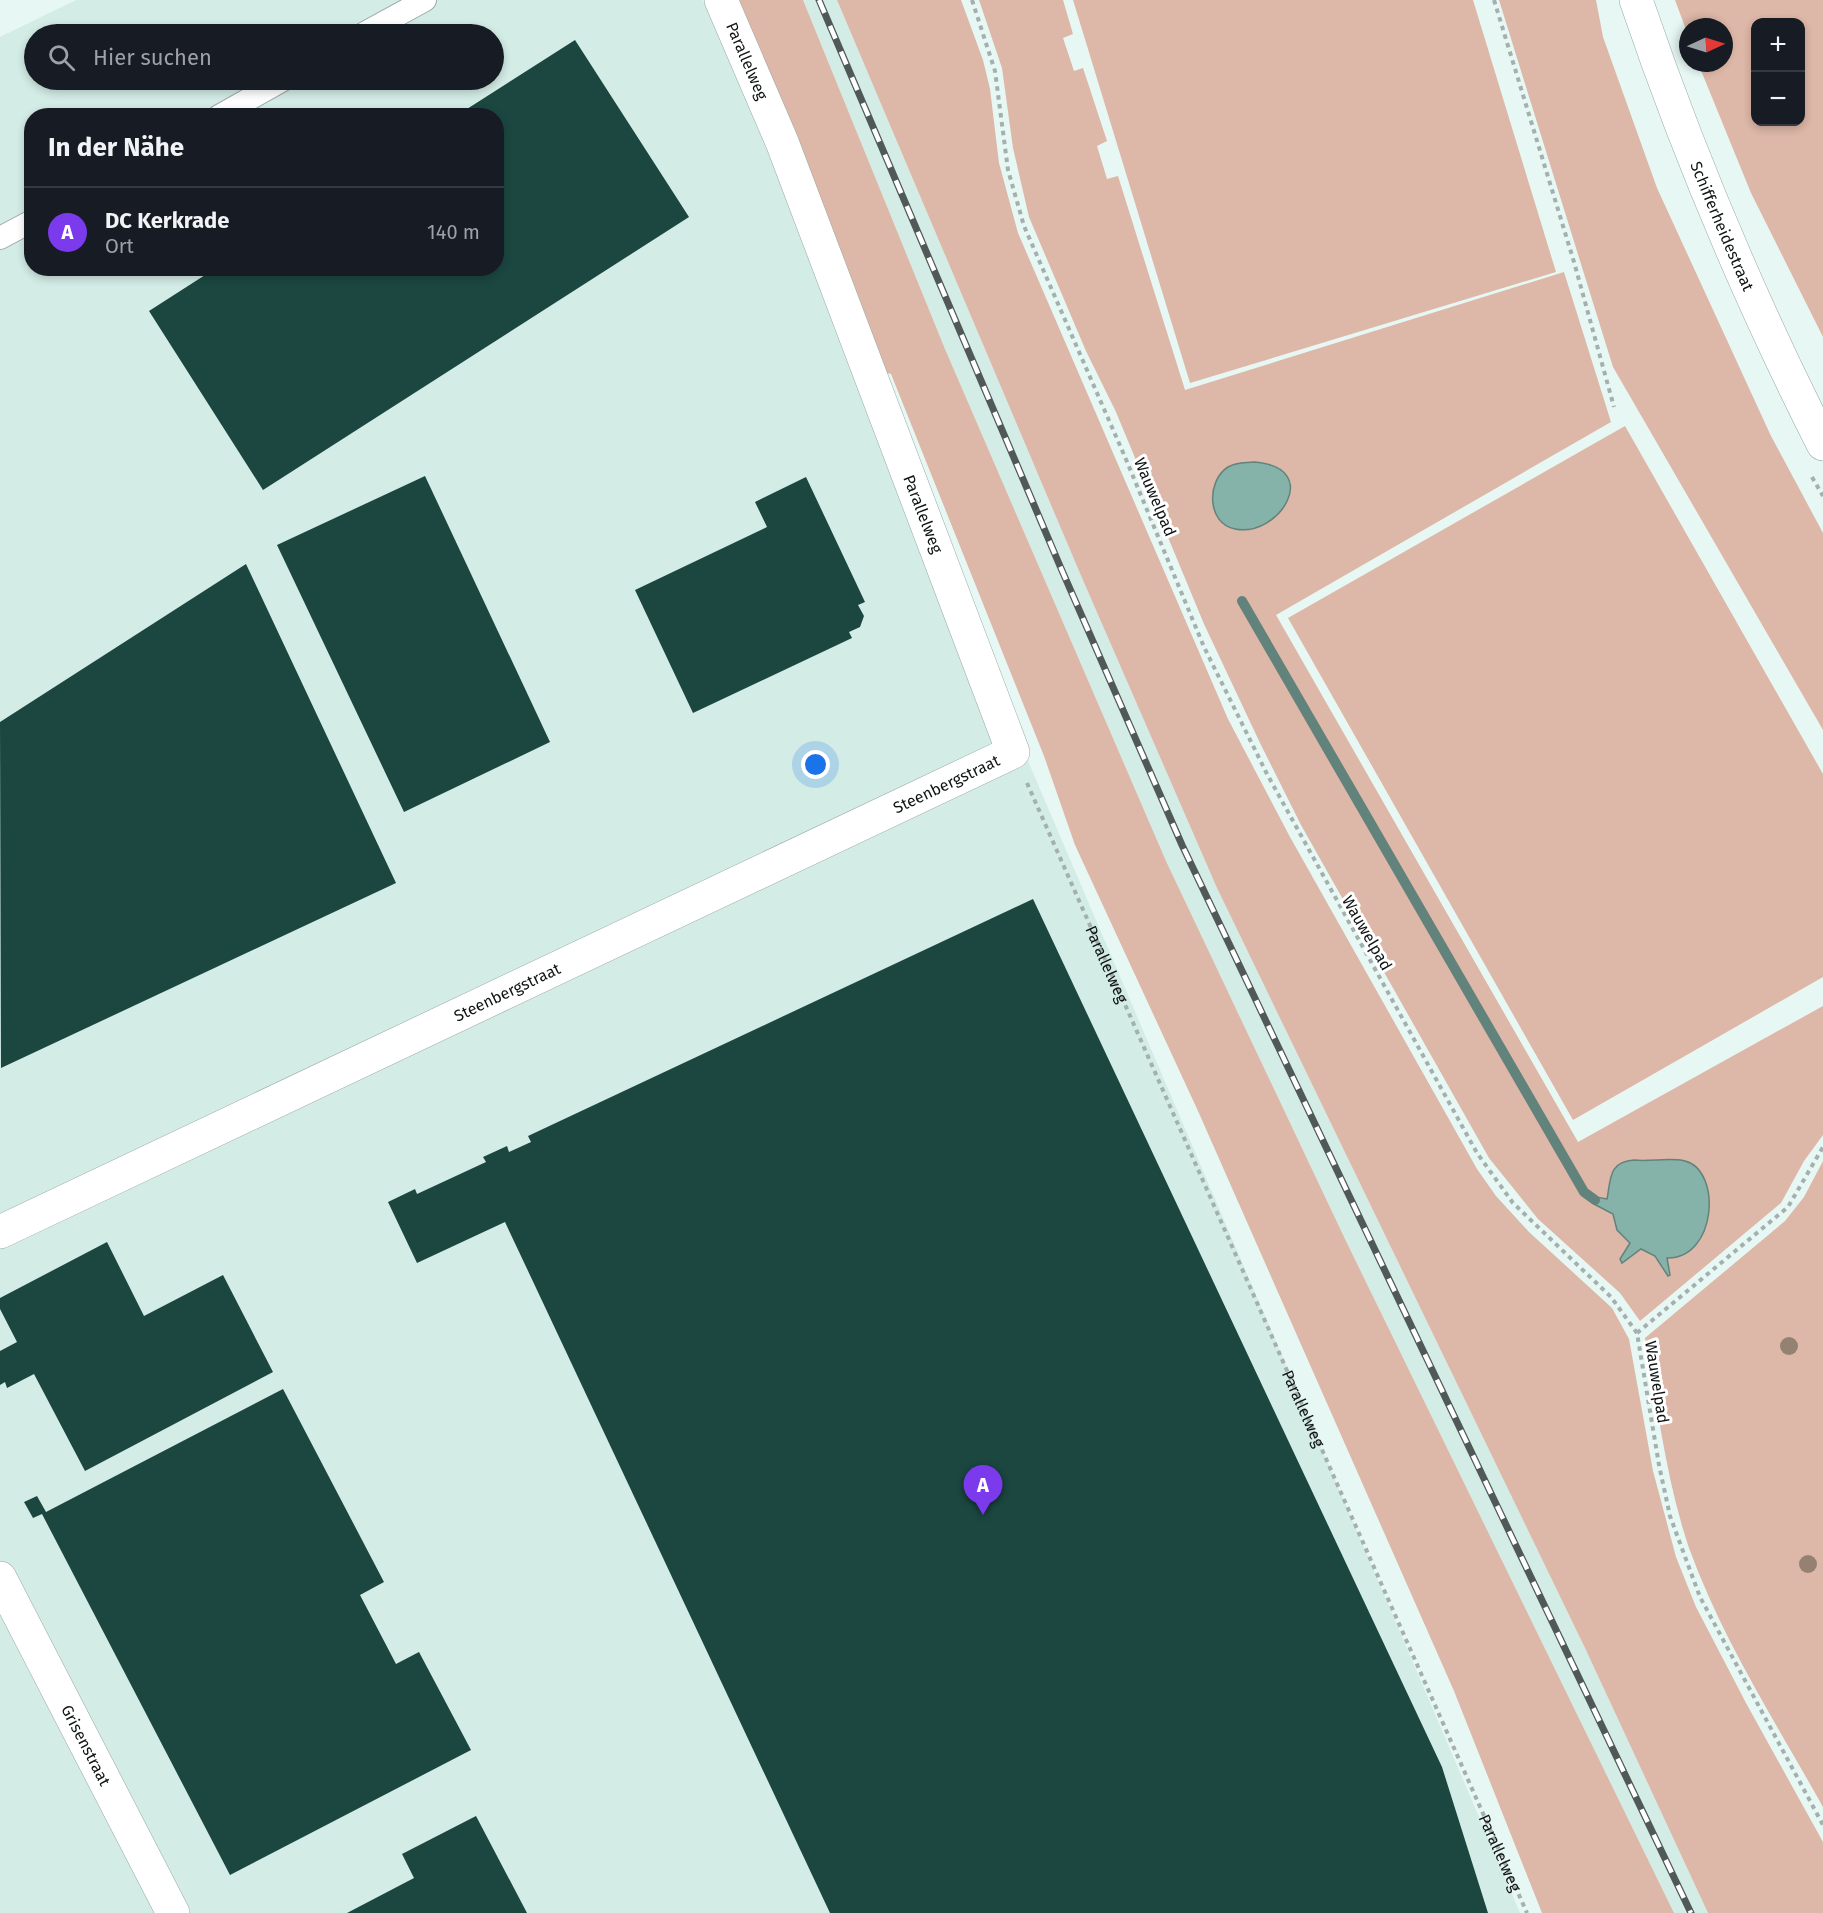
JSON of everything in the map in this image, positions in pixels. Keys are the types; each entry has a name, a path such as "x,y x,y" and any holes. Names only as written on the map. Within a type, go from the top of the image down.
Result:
{"street":[{"name":"Parallelweg","path":"722,0 782,142 1013,752"},
{"name":"Schifferheidestraat","path":"1636,0 1694,163 1762,319 1823,444"},
{"name":"Steenbergstraat","path":"0,1232 1013,752"},
{"name":"Grisenstraat","path":"0,1578 173,1913"}],"lane":[{"path":"381,24 425,0"},
{"path":"233,108 265,90"},
{"path":"0,238 24,224"}],"path":[{"name":"Wauwelpad","path":"972,0 995,71 1008,170 1024,226 1125,457 1204,647 1261,764 1328,889 1477,1153 1513,1203 1611,1297 1637,1333 1670,1516 1700,1597 1823,1825"},
{"path":"1494,0 1571,251 1614,406"},
{"name":"Parallelweg","path":"1013,752 1527,1913"},
{"path":"1637,1333 1788,1207 1823,1147"}],"shaded area":[{"path":"76,0 703,0 1520,1913 0,1913 0,37 24,25 24,90 504,90 504,24 27,24"},
{"path":"738,0 803,0 945,349 1166,861 1345,1239 1674,1913 1542,1913 1454,1691 1198,1111 1075,845 1044,756 891,374 887,373"},
{"path":"803,0 837,0 1079,571 1217,888 1585,1648 1708,1913 1674,1913 1345,1239 1166,861 945,349"},
{"path":"837,0 961,0 983,60 990,89 999,163 1018,233 1228,719 1290,837 1477,1169 1496,1196 1529,1232 1612,1308 1629,1339 1653,1471 1676,1557 1696,1607 1823,1842 1823,1913 1708,1913 1585,1648 1217,888 1079,571"},
{"path":"979,0 1063,0 1073,34 1063,38 1074,71 1083,68 1107,141 1097,146 1107,179 1118,176 1185,390 1564,272 1611,422 1276,615 1578,1142 1823,1006 1823,1135 1804,1161 1781,1203 1640,1321 1620,1293 1538,1219 1489,1158 1301,825 1204,624 1116,412 1086,351 1029,217 1013,148 1002,68","holes":["1254,462 1266,463 1281,469 1291,484 1217,480 1228,467","1630,1160 1686,1161 1702,1174 1707,1186 1667,1258 1670,1275 1668,1276 1655,1256 1641,1249 1623,1263 1621,1259 1631,1243 1622,1234 1610,1210 1596,1197 1607,1200 1611,1175 1617,1166"]},
{"path":"1073,0 1473,0 1556,272 1190,383"},
{"path":"1499,0 1596,0 1603,37 1657,188 1771,436 1823,533 1823,730 1613,367"},
{"path":"1675,0 1823,0 1823,337 1751,193 1702,72 1733,72 1733,18 1682,18"},
{"path":"1625,426 1823,774 1823,977 1573,1120 1288,618"},
{"path":"1254,462 1275,467 1287,476 1290,488 1287,501 1279,513 1266,523 1251,529 1235,529 1219,519 1215,511 1213,491 1221,473 1228,467"},
{"path":"1626,1161 1685,1161 1697,1168 1705,1180 1709,1196 1709,1213 1704,1230 1696,1245 1684,1254 1667,1258 1670,1275 1668,1276 1655,1256 1641,1249 1622,1263 1620,1259 1630,1243 1617,1230 1613,1214 1594,1204 1596,1197 1607,1199 1610,1178 1615,1168"},
{"path":"1823,1161 1823,1807 1734,1648 1702,1582 1689,1548 1668,1470 1645,1338 1785,1221 1804,1197"}],"building":[{"path":"575,40 689,217 263,490 149,311 204,276 504,276 504,108 469,108 497,90 504,90 504,85"},
{"path":"425,476 550,742 404,812 277,545"},
{"path":"806,477 865,602 858,605 864,616 860,627 849,632 852,638 693,713 635,590 767,527 755,502"},
{"path":"246,564 396,883 1,1068 0,722"},
{"path":"1033,899 1442,1767 1488,1913 830,1913 505,1222 417,1263 388,1202 415,1189 417,1194 486,1162 483,1157 507,1146 509,1152 531,1142 528,1136"},
{"path":"107,1242 144,1316 223,1275 273,1372 85,1471 34,1374 7,1388 5,1382 0,1385 0,1351 17,1342 0,1309 0,1298"},
{"path":"283,1389 384,1582 360,1595 396,1664 419,1652 471,1750 230,1875 42,1514 33,1518 24,1502 37,1496 46,1512"},
{"path":"476,1816 527,1913 347,1913 414,1878 402,1854"}],"waterway":[{"path":"1242,601 1584,1192 1595,1200"}],"railway":[{"path":"819,0 1060,566 1182,845 1691,1913"}],"place":[{"name":"DC Kerkrade","path":"983,1515"}]}
